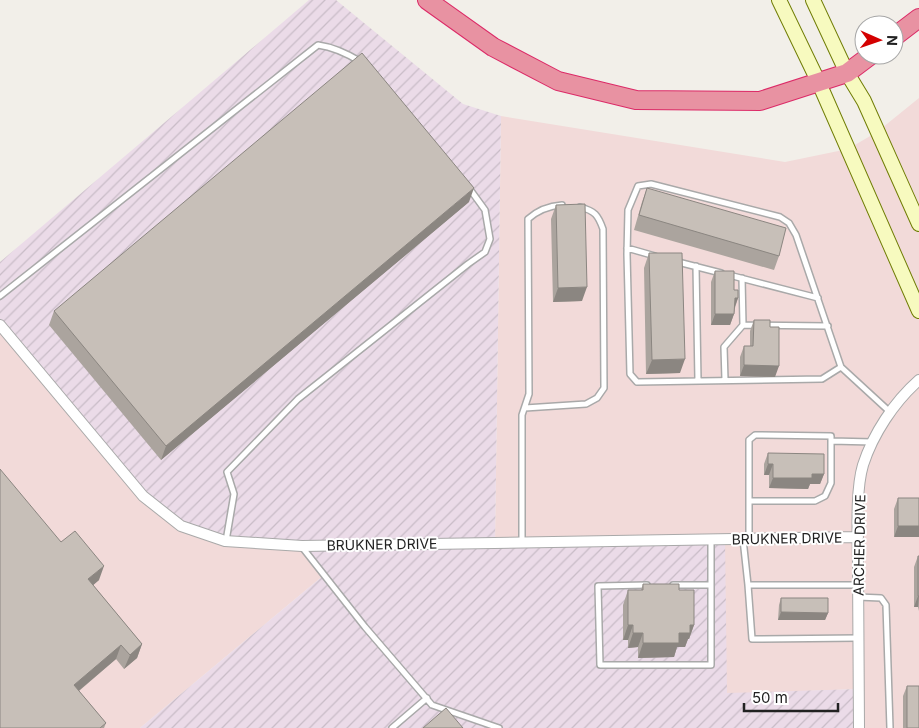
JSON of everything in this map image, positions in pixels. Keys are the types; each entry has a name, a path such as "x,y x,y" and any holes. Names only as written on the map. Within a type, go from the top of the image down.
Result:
{"highway":[{"path":"427,0 493,47 558,81 636,100 760,102 847,73 858,65"},
{"path":"904,29 919,18"}],"main road":[{"path":"779,0 819,83 919,311"},
{"path":"813,0 847,73 864,101 919,224"}],"street":[{"name":"BRUKNER DRIVE","path":"0,325 143,496 181,526 226,541 302,546 858,536"},
{"name":"ARCHER DRIVE","path":"859,728 858,536 863,466 873,442 890,413 906,392 919,380"}],"lane":[{"path":"0,296 318,45 328,46 353,57 368,67"},
{"path":"226,541 234,494 227,472 298,399 485,252 490,239 485,210 464,181"},
{"path":"841,367 822,379 637,382 630,374 627,248 628,210 638,186 651,184 780,217 789,222 796,235 841,367 890,413"},
{"path":"522,542 522,415 529,394 528,219 535,212 550,206 566,205"},
{"path":"525,408 586,404 597,398 604,388 603,229 599,217 589,210 573,205"},
{"path":"627,248 662,257"},
{"path":"670,260 818,298"},
{"path":"696,266 698,381"},
{"path":"725,380 724,347 743,325 742,278"},
{"path":"743,325 828,326"},
{"path":"749,501 815,501 825,496 831,483 831,436 755,435 749,440 749,501 746,538 752,639 858,638"},
{"path":"832,440 873,442"},
{"path":"655,585 598,586 600,665 711,665 711,539"},
{"path":"302,546 365,627 432,705 499,728"},
{"path":"664,585 711,585"},
{"path":"748,585 858,585"},
{"path":"858,597 881,598 886,605 890,728"},
{"path":"392,728 427,698"}],"shaded area":[{"path":"309,0 336,0 463,104 501,116 495,542 725,539 727,693 859,689 859,728 140,728 324,575 302,546 260,545 181,526 143,496 0,325 0,262"},
{"path":"919,98 919,728 859,728 858,689 727,694 495,542 501,116 785,162 848,149 877,132"},
{"path":"0,325 302,546 324,575 140,728 0,728"}],"building":[{"path":"362,53 474,188 166,446 54,311"},
{"path":"647,188 786,228 779,256 639,215"},
{"path":"585,204 587,287 558,288 556,205"},
{"path":"649,253 682,253 685,359 652,360"},
{"path":"715,271 734,271 734,290 738,290 738,298 735,298 734,314 715,314"},
{"path":"754,320 770,320 770,327 779,327 779,366 744,365 744,346 753,346"},
{"path":"768,453 824,454 824,474 812,474 812,478 773,478 773,464 768,464"},
{"path":"0,469 61,542 75,531 104,566 88,579 142,644 130,655 121,645 74,685 106,723 100,728 0,728"},
{"path":"898,498 919,498 919,526 898,526"},
{"path":"919,556 919,596 918,596"},
{"path":"643,584 679,584 679,590 694,590 694,625 690,625 690,633 679,633 679,643 643,643 643,633 633,633 633,625 628,625 628,590 643,590"},
{"path":"781,598 828,598 828,613 781,612"},
{"path":"907,686 919,686 919,728 907,728"},
{"path":"446,708 463,728 423,728"}]}
